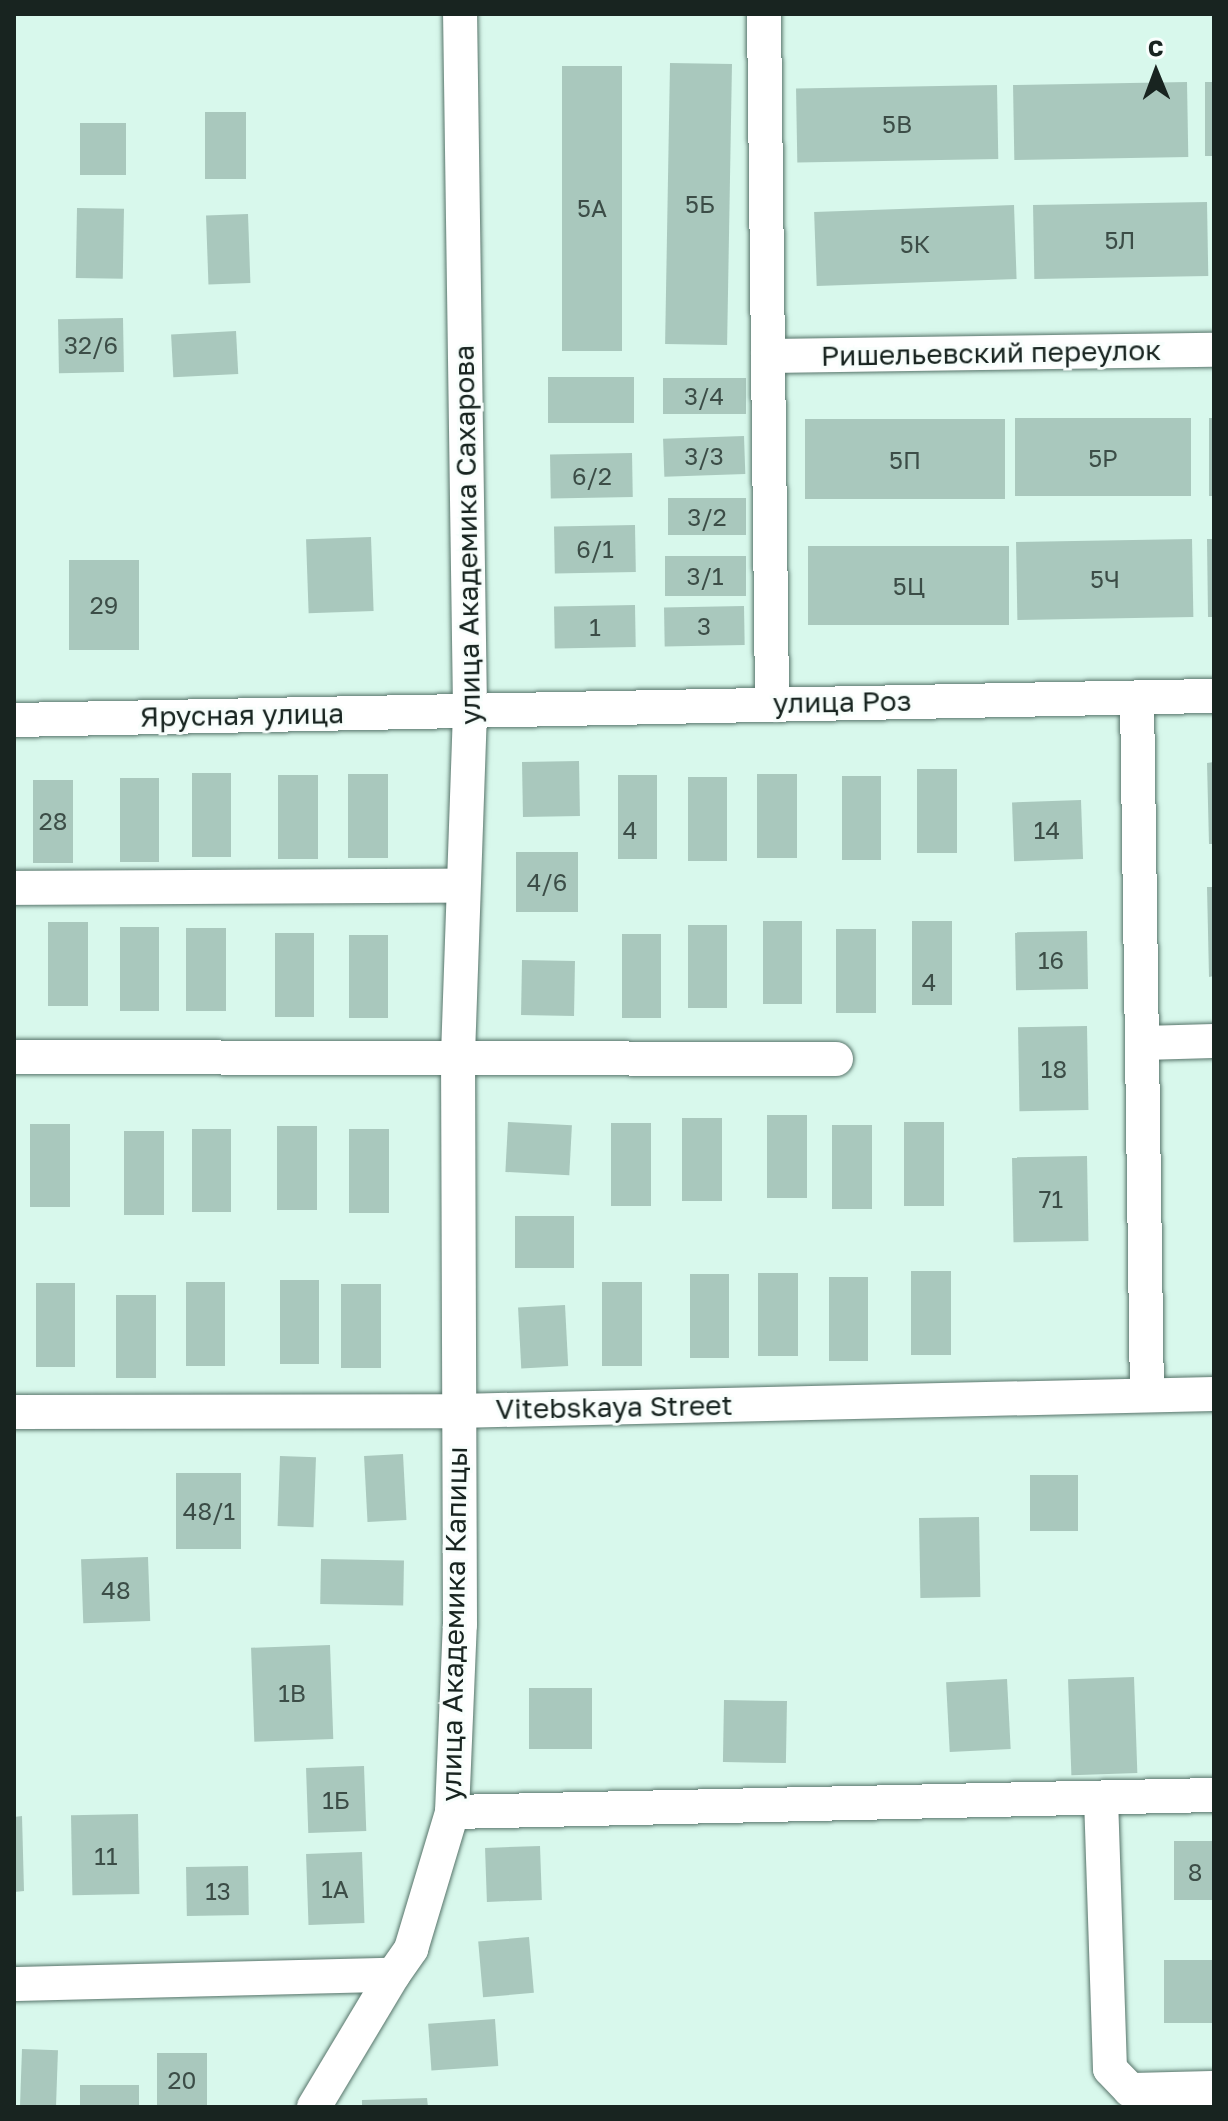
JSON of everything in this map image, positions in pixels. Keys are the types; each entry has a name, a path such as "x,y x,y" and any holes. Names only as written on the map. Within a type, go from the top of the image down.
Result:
{"street":[{"name":"улица Академика Сахарова","path":"457,1411 461,886 470,709 460,14"},
{"path":"764,14 772,703"},
{"name":"Ришельевский переулок","path":"768,356 1214,350"},
{"name":"улица Роз","path":"470,709 1214,696"},
{"path":"1137,698 1147,1395"},
{"name":"Ярусная улица","path":"14,720 470,709"},
{"path":"14,888 461,886"},
{"path":"1143,1043 1214,1041"},
{"path":"14,1057 458,1055 836,1059"},
{"name":"Vitebskaya Street","path":"14,1412 457,1411 1214,1394"},
{"name":"улица Академика Капицы","path":"314,2107 411,1949 452,1812 460,1625 457,1411"},
{"path":"452,1812 1214,1795"},
{"path":"1101,1798 1110,2069 1130,2090 1214,2088"},
{"path":"14,1984 393,1975"}],"building":[{"path":"670,63 732,64 727,345 665,344"},
{"path":"562,66 622,66 622,351 562,351"},
{"path":"1187,82 1188,157 1014,160 1013,85"},
{"path":"1205,82 1214,82 1214,156 1205,156"},
{"path":"997,85 998,159 797,162 796,89"},
{"path":"205,112 246,112 246,179 205,179"},
{"path":"80,123 126,123 126,175 80,175"},
{"path":"1207,202 1208,276 1034,279 1033,205"},
{"path":"1014,205 1017,279 817,286 814,212"},
{"path":"77,208 124,209 123,279 76,278"},
{"path":"248,214 250,283 208,284 206,215"},
{"path":"123,318 124,372 59,373 58,319"},
{"path":"236,331 238,374 173,377 171,334"},
{"path":"548,377 634,377 634,423 548,423"},
{"path":"663,378 746,378 746,414 663,414"},
{"path":"1015,418 1191,418 1191,496 1015,496"},
{"path":"1209,418 1214,418 1214,496 1209,496"},
{"path":"805,419 1005,419 1005,499 805,499"},
{"path":"744,436 745,474 664,477 663,439"},
{"path":"632,453 633,497 551,498 550,454"},
{"path":"668,498 746,498 746,535 668,535"},
{"path":"635,525 636,572 555,573 554,526"},
{"path":"371,537 374,611 309,613 306,539"},
{"path":"1192,539 1193,617 1017,620 1016,542"},
{"path":"1207,539 1214,539 1214,617 1208,617"},
{"path":"808,546 1009,546 1009,625 808,625"},
{"path":"665,556 746,556 746,596 665,596"},
{"path":"69,560 139,560 139,650 69,650"},
{"path":"635,605 636,647 555,648 554,606"},
{"path":"744,606 745,645 665,646 664,607"},
{"path":"579,761 580,816 523,817 522,762"},
{"path":"1214,762 1214,844 1209,844 1207,763"},
{"path":"917,769 957,769 957,853 917,853"},
{"path":"192,773 231,773 231,857 192,857"},
{"path":"348,774 388,774 388,858 348,858"},
{"path":"757,774 797,774 797,858 757,858"},
{"path":"278,775 318,775 318,859 278,859"},
{"path":"618,775 657,775 657,859 618,859"},
{"path":"842,776 881,776 881,860 842,860"},
{"path":"688,777 727,777 727,861 688,861"},
{"path":"120,778 159,778 159,862 120,862"},
{"path":"33,780 73,780 73,863 33,863"},
{"path":"1081,800 1083,859 1014,861 1012,802"},
{"path":"516,852 578,852 578,912 516,912"},
{"path":"1207,887 1214,887 1214,976 1209,977"},
{"path":"763,921 802,921 802,1004 763,1004"},
{"path":"912,921 952,921 952,1005 912,1005"},
{"path":"48,922 88,922 88,1006 48,1006"},
{"path":"688,925 727,925 727,1008 688,1008"},
{"path":"120,927 159,927 159,1011 120,1011"},
{"path":"186,928 226,928 226,1011 186,1011"},
{"path":"836,929 876,929 876,1013 836,1013"},
{"path":"1087,931 1088,989 1016,990 1015,932"},
{"path":"275,933 314,933 314,1017 275,1017"},
{"path":"622,934 661,934 661,1018 622,1018"},
{"path":"349,935 388,935 388,1018 349,1018"},
{"path":"522,960 575,961 574,1016 521,1015"},
{"path":"1087,1026 1088,1110 1019,1111 1018,1027"},
{"path":"767,1115 807,1115 807,1198 767,1198"},
{"path":"682,1118 722,1118 722,1201 682,1201"},
{"path":"508,1122 572,1125 569,1175 505,1172"},
{"path":"904,1122 944,1122 944,1206 904,1206"},
{"path":"611,1123 651,1123 651,1206 611,1206"},
{"path":"30,1124 70,1124 70,1207 30,1207"},
{"path":"832,1125 872,1125 872,1209 832,1209"},
{"path":"277,1126 317,1126 317,1210 277,1210"},
{"path":"192,1129 231,1129 231,1212 192,1212"},
{"path":"349,1129 389,1129 389,1213 349,1213"},
{"path":"124,1131 164,1131 164,1215 124,1215"},
{"path":"1087,1156 1088,1241 1013,1242 1012,1157"},
{"path":"515,1216 574,1216 574,1268 515,1268"},
{"path":"911,1271 951,1271 951,1355 911,1355"},
{"path":"758,1273 798,1273 798,1356 758,1356"},
{"path":"690,1274 729,1274 729,1358 690,1358"},
{"path":"829,1277 868,1277 868,1361 829,1361"},
{"path":"280,1280 319,1280 319,1364 280,1364"},
{"path":"186,1282 225,1282 225,1366 186,1366"},
{"path":"602,1282 642,1282 642,1366 602,1366"},
{"path":"36,1283 75,1283 75,1367 36,1367"},
{"path":"341,1284 381,1284 381,1368 341,1368"},
{"path":"116,1295 156,1295 156,1378 116,1378"},
{"path":"565,1305 568,1366 521,1368 518,1307"},
{"path":"403,1454 406,1520 368,1522 364,1456"},
{"path":"280,1456 316,1457 314,1527 278,1526"},
{"path":"176,1473 241,1473 241,1549 176,1549"},
{"path":"1030,1475 1078,1475 1078,1531 1030,1531"},
{"path":"979,1517 980,1597 920,1598 919,1518"},
{"path":"148,1557 150,1621 83,1623 81,1559"},
{"path":"321,1559 404,1560 403,1605 320,1604"},
{"path":"330,1645 333,1739 254,1742 251,1648"},
{"path":"1134,1677 1137,1773 1071,1775 1068,1679"},
{"path":"1007,1679 1011,1749 950,1752 946,1682"},
{"path":"529,1688 592,1688 592,1749 529,1749"},
{"path":"724,1700 787,1701 786,1763 723,1762"},
{"path":"364,1766 366,1831 308,1833 306,1768"},
{"path":"138,1814 139,1894 72,1895 71,1815"},
{"path":"22,1816 24,1891 14,1892 14,1817"},
{"path":"1174,1841 1214,1841 1214,1900 1174,1900"},
{"path":"540,1846 542,1900 487,1902 485,1848"},
{"path":"362,1852 364,1923 309,1925 306,1854"},
{"path":"248,1866 249,1915 187,1916 186,1867"},
{"path":"529,1937 534,1993 483,1997 478,1941"},
{"path":"1164,1960 1214,1960 1214,2023 1164,2023"},
{"path":"495,2019 498,2066 431,2071 428,2024"},
{"path":"22,2049 58,2050 56,2107 20,2107"},
{"path":"157,2053 207,2053 207,2107 157,2107"},
{"path":"80,2085 139,2085 139,2107 80,2107"},
{"path":"427,2098 428,2107 362,2107 362,2100"}]}
